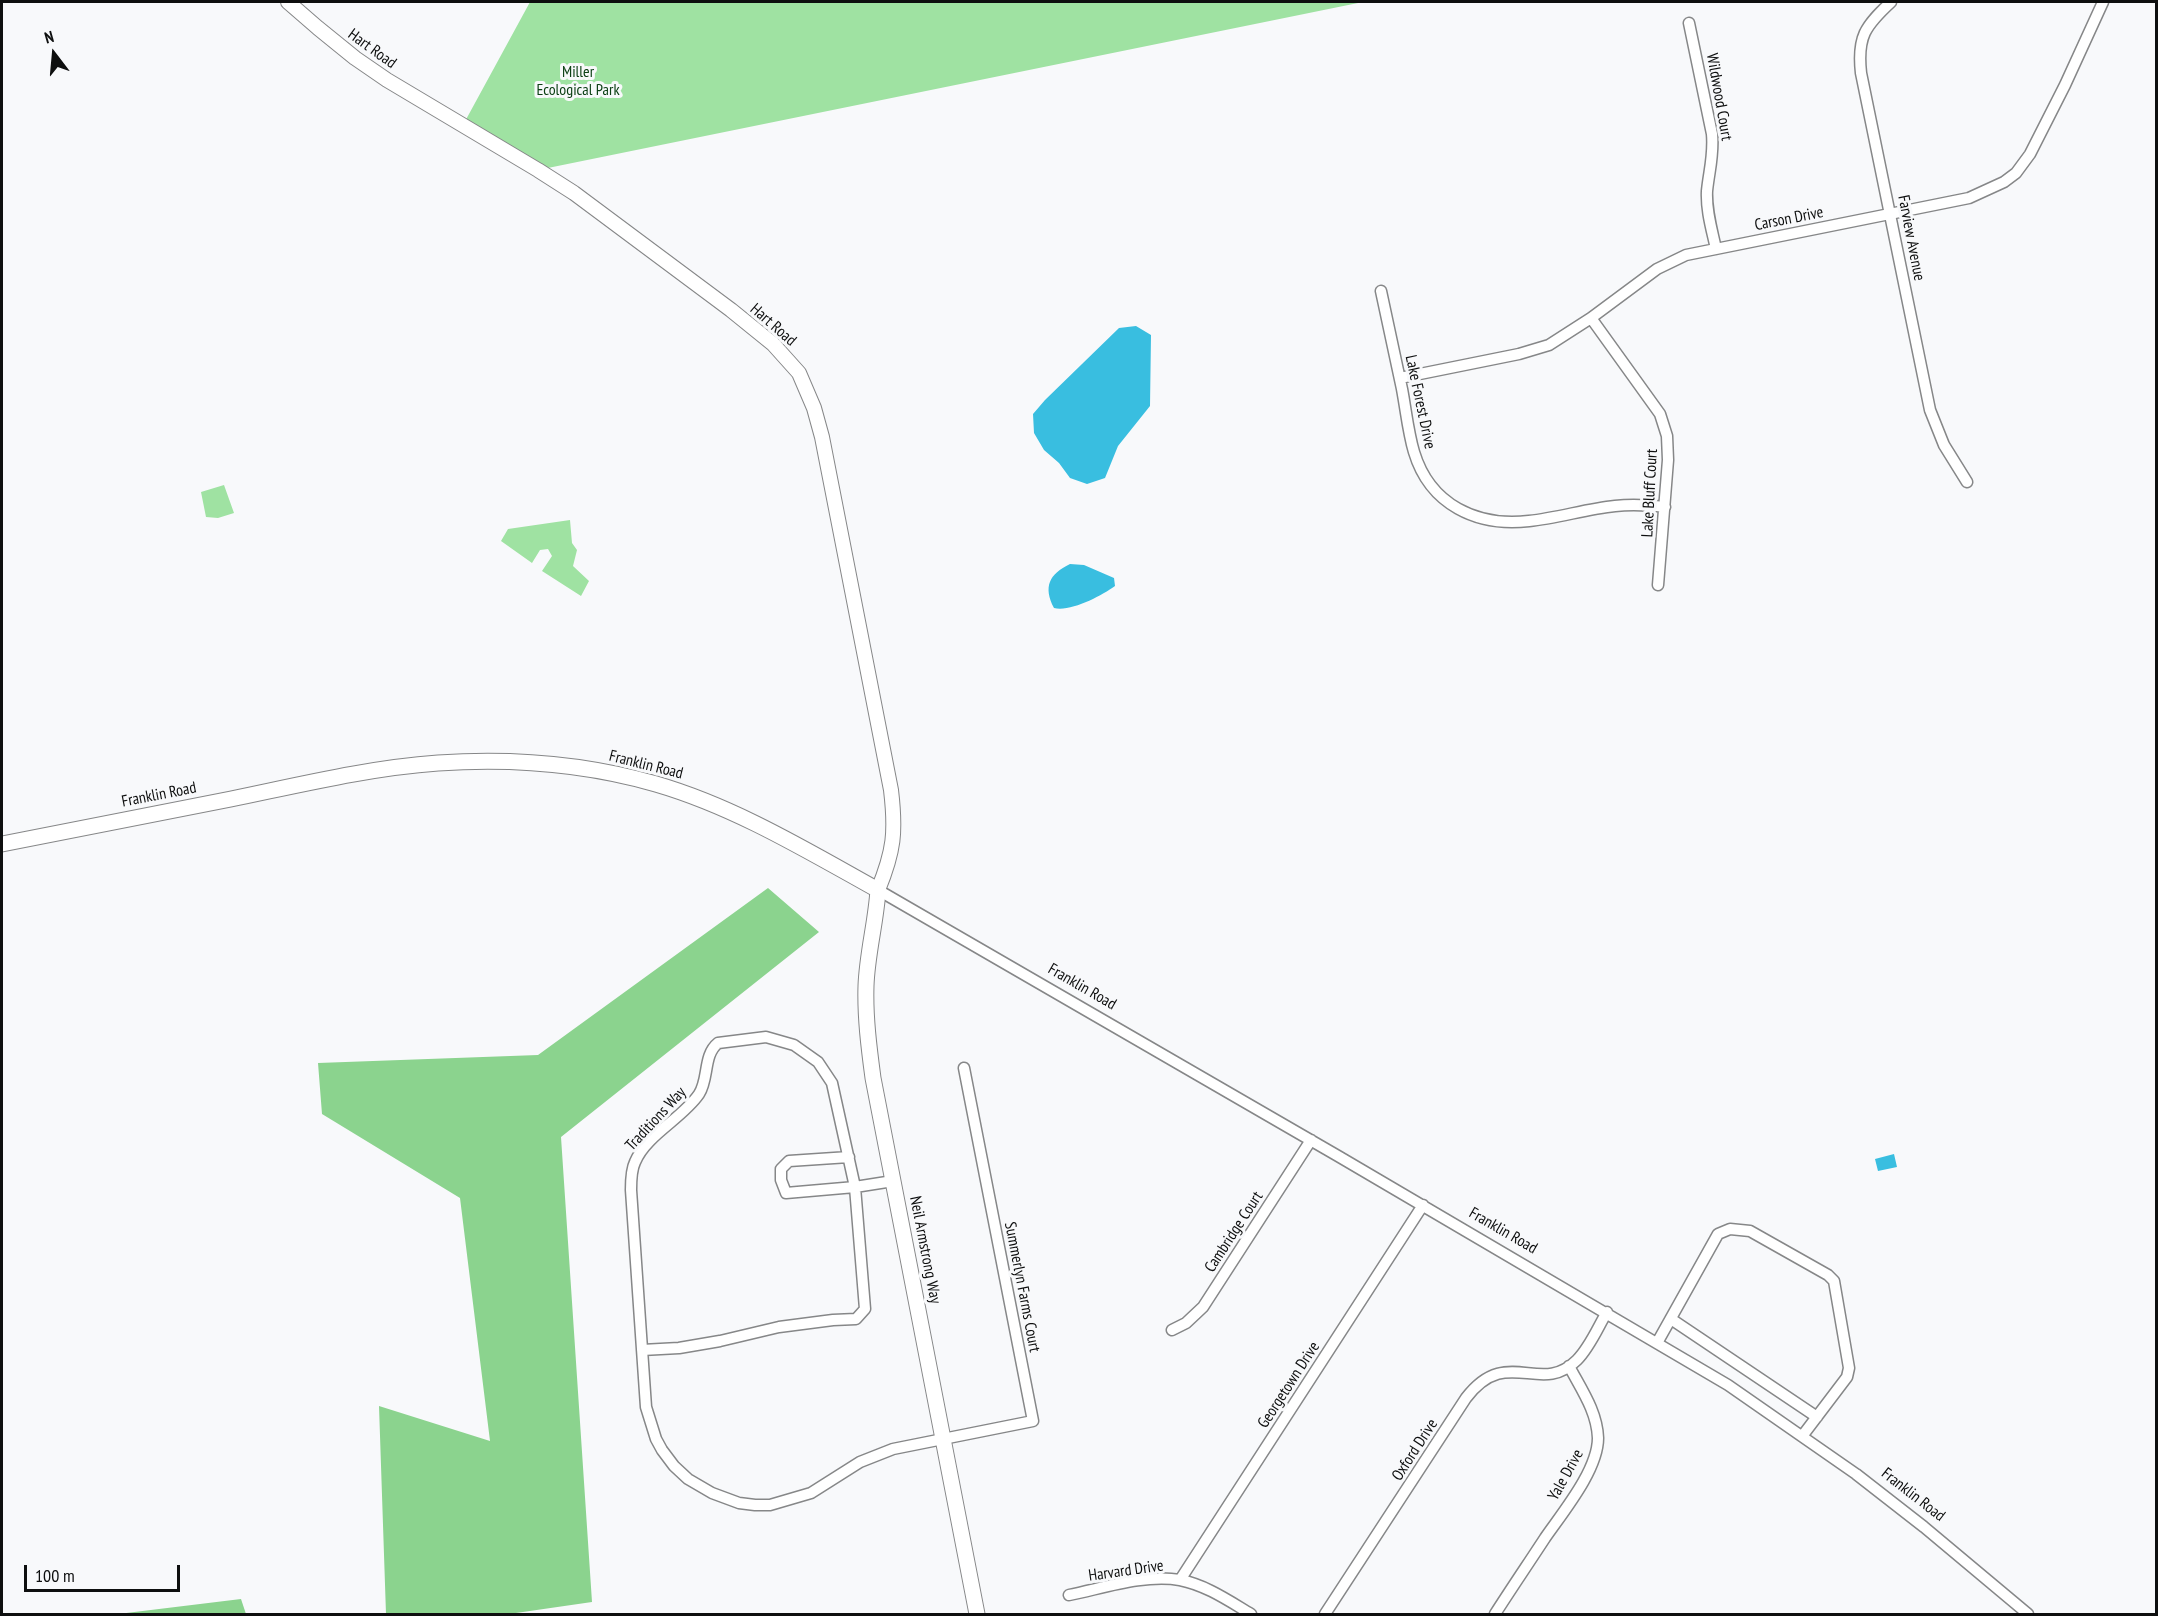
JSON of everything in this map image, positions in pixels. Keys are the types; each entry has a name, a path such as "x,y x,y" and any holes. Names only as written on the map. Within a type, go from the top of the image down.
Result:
{"main road":[{"name":"Franklin Road","path":"2,844 398,768 484,761 523,762 601,772 697,797 749,819 878,890"},
{"name":"Neil Armstrong Way","path":"878,890 866,984 866,1021 873,1078 977,1614"}],"street":[{"name":"Hart Road","path":"288,2 318,28 387,80 538,170 625,230 765,337 799,373 814,408 822,437 891,790 895,821 894,836 890,859 878,890"},
{"name":"Farview Avenue","path":"1891,2 1868,26 1861,40 1859,54 1861,73 1930,410 1944,445 1967,482"},
{"name":"Carson Drive","path":"1400,378 1541,348 1562,338 1670,261 1716,249 1977,195 2004,183 2016,173 2030,154 2103,2"},
{"name":"Wildwood Court","path":"1689,23 1712,134 1712,170 1707,192 1716,249"},
{"name":"Lake Forest Drive","path":"1381,291 1414,452 1419,466 1437,492 1448,503 1468,515 1483,520 1506,523 1614,506 1637,504 1665,507"},
{"name":"Lake Bluff Court","path":"1591,318 1642,388 1663,421 1667,436 1668,460 1658,585"},
{"name":"Franklin Road","path":"878,890 1607,1312 1728,1385 1803,1436 1924,1527 2028,1614"},
{"name":"Traditions Way","path":"642,1350 720,1341 779,1327 855,1319 865,1309 855,1187 832,1083 818,1062 794,1045 766,1037 718,1043 710,1053 705,1084 697,1097 643,1150 634,1162 631,1190 642,1350 646,1407 656,1439 674,1466 701,1488 739,1503 770,1504 811,1493 842,1472 893,1449 943,1438"},
{"name":"Summerlyn Farms Court","path":"943,1438 1033,1421 964,1068"},
{"name":"Cambridge Court","path":"1172,1330 1186,1323 1203,1306 1311,1140"},
{"path":"849,1157 789,1161 781,1169 781,1180 786,1193 855,1187 893,1180"},
{"name":"Georgetown Drive","path":"1180,1580 1423,1205"},
{"path":"1658,1343 1718,1234 1730,1229 1750,1231 1827,1275 1834,1281 1849,1368 1847,1377 1803,1436"},
{"path":"1569,1366 1582,1353 1607,1312"},
{"path":"1671,1318 1817,1417"},
{"name":"Oxford Drive","path":"1325,1614 1466,1398 1481,1381 1501,1371 1548,1374 1569,1366"},
{"name":"Yale Drive","path":"1494,1614 1593,1461 1597,1447 1597,1425 1593,1410 1569,1366"},
{"name":"Harvard Drive","path":"1070,1595 1141,1581 1180,1580 1204,1588 1251,1614"}],"green space":[{"name":"Miller Ecological Park","path":"530,2 1363,2 538,170 463,125"},
{"path":"224,485 234,513 218,518 206,517 201,492"},
{"path":"570,520 572,543 577,550 573,566 589,581 581,596 542,571 552,556 548,549 540,550 532,563 501,541 508,529"},
{"path":"768,888 819,932 561,1137 592,1602 516,1614 386,1614 379,1406 490,1441 460,1198 322,1114 318,1063 538,1055"},
{"path":"241,1599 246,1614 118,1614"}],"water":[{"path":"1136,326 1151,335 1150,406 1118,446 1105,478 1087,484 1070,478 1059,463 1044,450 1034,433 1033,414 1119,328"},
{"path":"1070,564 1084,565 1114,578 1115,586 1069,608 1054,608 1049,594 1050,582 1057,572"},
{"path":"1894,1154 1897,1167 1878,1171 1875,1159"}]}
